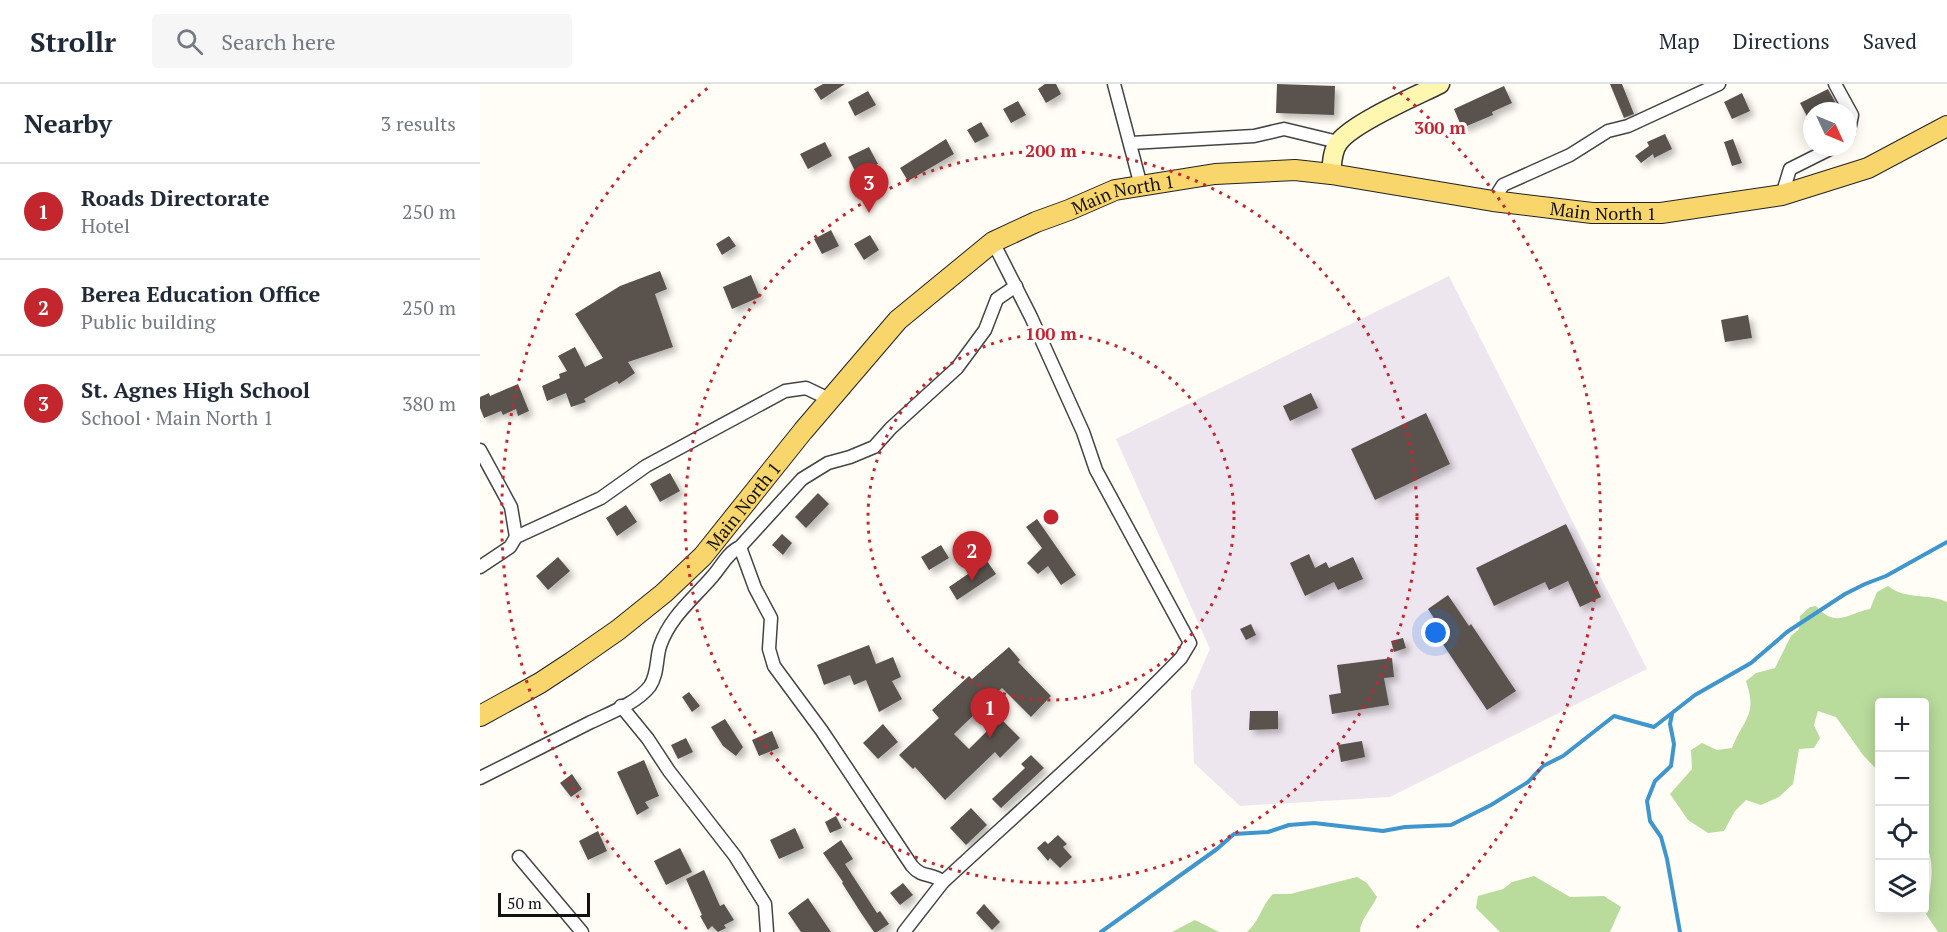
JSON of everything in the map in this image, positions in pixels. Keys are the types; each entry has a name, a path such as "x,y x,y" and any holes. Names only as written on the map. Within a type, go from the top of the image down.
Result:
{"main road":[{"name":"Main North 1","path":"480,716 540,683 572,662 618,630 664,593 703,556 830,399 898,320 993,242 1115,190 1215,174 1295,170 1493,201 1592,213 1661,213 1782,195 1868,168 1947,126"}],"street":[{"path":"1114,84 1141,186"},
{"path":"1331,174 1338,142 1359,125 1440,84"},
{"path":"1493,201 1503,184 1570,155 1608,131 1628,126 1719,84"},
{"path":"1835,84 1845,102"},
{"path":"1131,143 1254,136 1284,129 1338,142"},
{"path":"1782,195 1790,169 1816,156"},
{"path":"904,932 943,882 1055,780 1166,673 1190,643 1096,470 1083,432 1016,286 993,242"},
{"path":"480,778 621,706 650,687 655,675 660,647 669,627 689,600 711,579 734,550 740,548 802,479 828,463 874,447 957,368 985,330 997,299 1016,286"},
{"path":"480,567 510,547 516,537 601,498 646,466 784,391 806,388 830,399"},
{"path":"480,450 484,470 511,507 516,537"},
{"path":"740,548 755,588 771,618 769,649 774,666 822,731 918,874 938,877 943,882"},
{"path":"621,706 735,856 765,904 767,932"},
{"path":"519,857 582,932"}],"shaded area":[{"path":"1449,276 1647,669 1390,797 1240,806 1194,763 1191,692 1210,649 1116,439"}],"green space":[{"path":"1888,586 1909,595 1947,602 1947,932 1938,932 1926,914 1929,914 1932,868 1929,854 1929,698 1875,698 1875,768 1836,717 1818,711 1814,725 1820,738 1814,748 1799,749 1793,784 1779,797 1761,805 1746,800 1735,811 1724,831 1708,833 1688,820 1670,794 1692,769 1691,750 1702,743 1717,750 1732,748 1750,710 1746,681 1756,673 1775,668 1791,636 1799,629 1800,616 1810,607 1816,606 1830,617 1842,618 1870,609 1877,592"},
{"path":"1534,876 1570,897 1604,896 1621,907 1610,932 1500,932 1476,908 1478,896 1503,889 1512,882"},
{"path":"1357,877 1367,883 1377,897 1364,919 1360,932 1247,932 1273,894 1290,894"},
{"path":"1195,920 1219,932 1172,932"}],"building":[{"path":"823,84 845,84 821,100 814,89"},
{"path":"1045,84 1056,84 1061,94 1046,103 1038,89"},
{"path":"1277,84 1335,86 1334,115 1276,113"},
{"path":"1610,84 1622,84 1634,114 1624,118"},
{"path":"1504,86 1512,103 1492,112 1493,115 1462,128 1454,109"},
{"path":"1828,89 1835,102 1803,102 1803,109 1800,103"},
{"path":"868,91 876,105 855,116 848,102"},
{"path":"1742,93 1750,111 1732,119 1724,102"},
{"path":"1018,101 1026,115 1011,123 1003,109"},
{"path":"981,122 989,136 975,143 967,130"},
{"path":"1665,134 1672,149 1654,158 1653,154 1641,163 1635,156 1649,146 1647,142"},
{"path":"946,139 954,154 908,181 900,168"},
{"path":"1733,139 1742,163 1732,166 1724,142"},
{"path":"825,142 832,156 808,169 800,154"},
{"path":"869,147 878,164 857,175 848,157"},
{"path":"831,230 839,246 822,254 814,239"},
{"path":"870,235 879,250 864,260 854,244"},
{"path":"729,236 736,246 722,255 716,244"},
{"path":"660,271 667,289 655,294 673,347 628,362 635,373 619,384 617,381 584,399 586,402 571,407 566,393 547,401 542,386 560,378 559,374 567,371 558,356 575,347 585,367 603,358 575,314 620,286"},
{"path":"751,275 760,297 732,309 723,287"},
{"path":"1748,315 1752,338 1725,342 1721,320"},
{"path":"518,384 529,411 518,416 516,409 503,415 501,411 484,418 480,408 480,397 489,393 490,396"},
{"path":"1311,393 1318,408 1290,421 1283,406"},
{"path":"1426,413 1450,464 1375,500 1351,449"},
{"path":"670,473 680,491 660,502 650,484"},
{"path":"818,493 829,504 806,528 795,517"},
{"path":"626,505 637,522 617,536 606,518"},
{"path":"1037,519 1076,575 1061,585 1048,566 1038,574 1027,563 1042,548 1026,527"},
{"path":"1566,524 1601,597 1580,607 1568,581 1549,590 1545,582 1494,606 1476,568"},
{"path":"782,534 792,543 783,555 772,545"},
{"path":"941,545 949,558 929,570 921,557"},
{"path":"1309,554 1315,568 1326,562 1329,568 1353,557 1363,579 1338,590 1334,582 1305,596 1290,563"},
{"path":"558,557 570,571 548,590 536,576"},
{"path":"987,561 996,574 957,600 949,587"},
{"path":"1448,595 1469,626 1471,624 1516,691 1487,710 1442,643 1448,640 1428,609"},
{"path":"1251,624 1256,635 1246,640 1240,629"},
{"path":"1403,638 1406,648 1394,652 1391,641"},
{"path":"869,645 876,664 893,657 901,677 892,681 902,699 879,712 866,680 854,685 850,675 824,685 817,665"},
{"path":"1009,647 1020,660 1018,662 1051,696 1031,717 1002,688 954,734 969,749 1000,718 1020,738 1000,758 995,752 945,800 915,767 913,769 899,755 939,718 932,710 969,676 972,679"},
{"path":"1392,658 1394,677 1384,678 1389,705 1332,714 1329,695 1341,693 1337,665"},
{"path":"689,692 700,706 692,712 682,697"},
{"path":"1250,711 1278,711 1278,729 1249,730"},
{"path":"725,719 743,747 736,756 723,746 711,727"},
{"path":"883,724 898,742 878,759 863,743"},
{"path":"772,731 779,748 759,756 752,740"},
{"path":"686,738 693,752 678,759 671,745"},
{"path":"1362,741 1365,757 1341,762 1338,745"},
{"path":"1031,755 1044,768 1001,808 992,799 1025,768 1021,764"},
{"path":"644,760 659,796 645,802 649,808 637,815 617,772"},
{"path":"572,774 582,789 571,797 560,783"},
{"path":"971,808 987,825 966,845 950,828"},
{"path":"836,816 842,828 830,833 825,822"},
{"path":"795,828 804,848 779,859 770,840"},
{"path":"598,831 607,851 588,860 579,841"},
{"path":"1058,835 1067,844 1063,847 1072,857 1060,868 1050,858 1048,861 1037,848 1045,841 1048,844"},
{"path":"841,840 853,859 845,864 877,913 880,911 889,924 877,932 874,932 861,913 823,853"},
{"path":"680,848 692,872 666,885 654,861"},
{"path":"704,870 720,906 724,904 734,920 724,925 726,928 718,932 712,926 708,930 700,916 702,915 686,879"},
{"path":"903,883 913,895 900,905 890,893"},
{"path":"808,898 831,932 801,932 788,913"},
{"path":"984,904 1000,922 992,930 976,913"}],"waterway":[{"path":"1101,932 1217,849 1234,834 1268,832 1289,825 1314,823 1383,831 1405,827 1451,825 1491,805 1528,782 1543,766 1563,756 1614,716 1654,727 1695,695 1751,663 1787,632 1845,594 1886,576 1947,542"},
{"path":"1672,714 1670,724 1674,744 1671,766 1655,781 1647,801 1650,821 1661,837 1667,859 1680,932"}],"place":[{"name":"St. Agnes High School","path":"869,213"},
{"name":"Berea Education Office","path":"972,581"},
{"name":"Roads Directorate","path":"990,738"}]}
